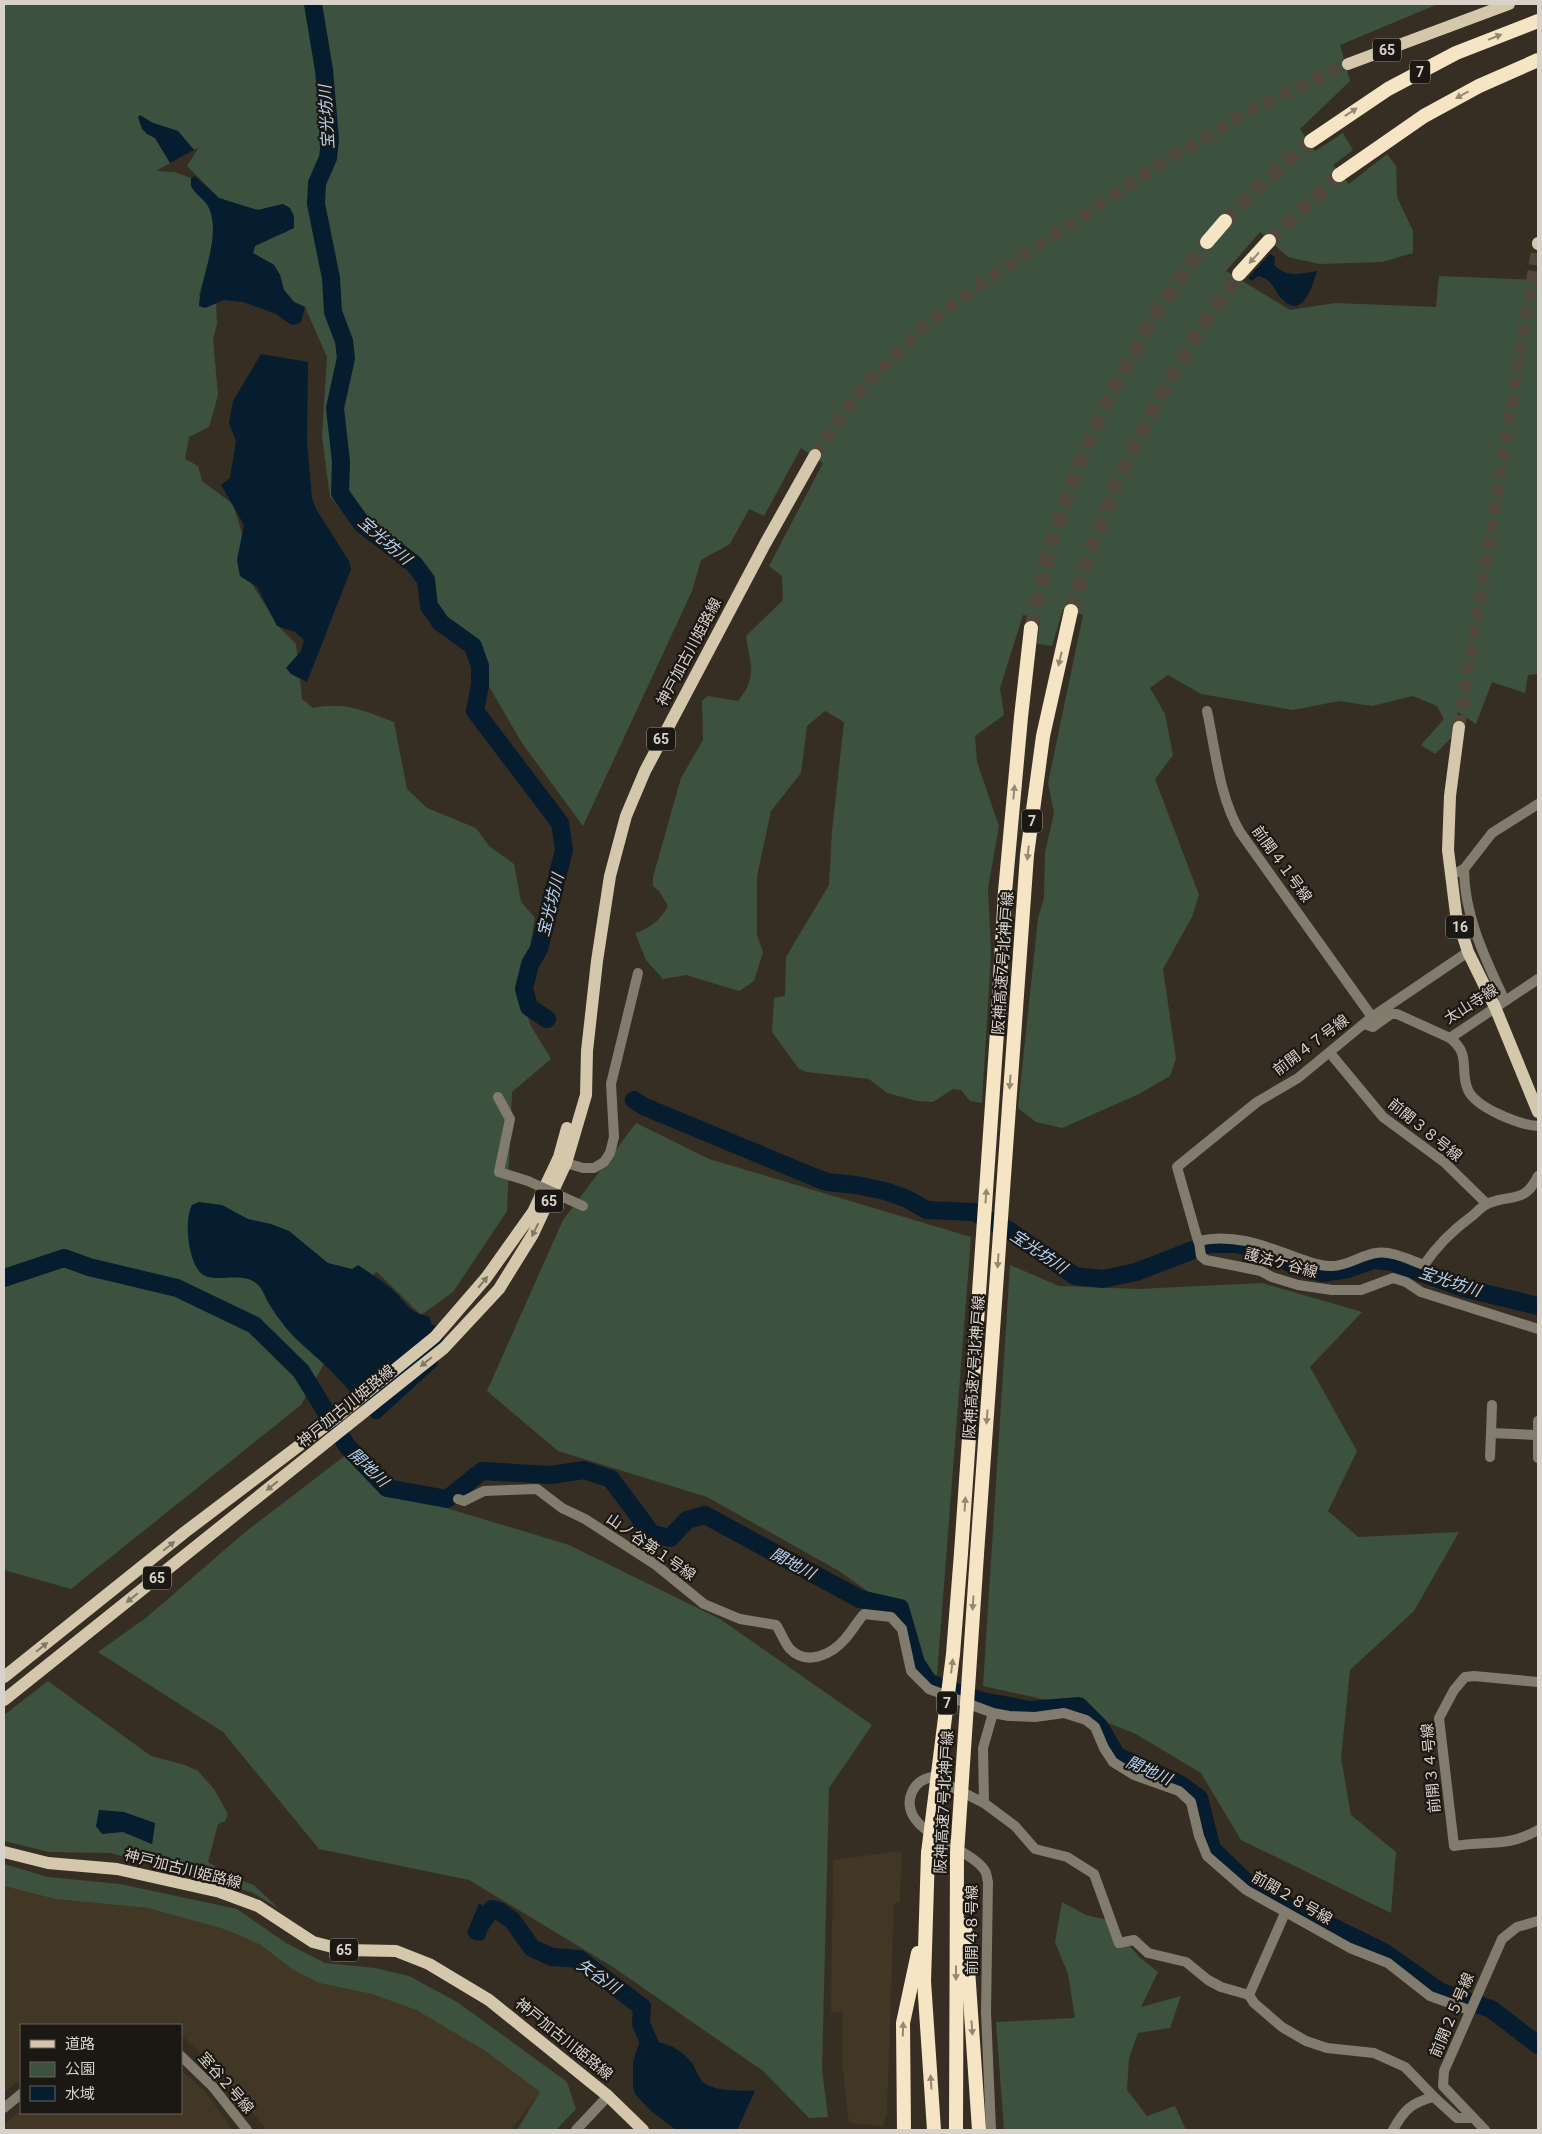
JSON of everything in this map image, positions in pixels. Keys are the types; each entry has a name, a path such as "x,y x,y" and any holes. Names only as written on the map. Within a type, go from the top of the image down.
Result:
{"highway":[{"name":"7","path":"1312,140 1372,99 1456,53 1538,21"},
{"path":"1339,175 1424,116 1479,86 1538,60"},
{"path":"1206,242 1225,221"},
{"path":"1239,274 1269,241"},
{"name":"阪神高速7号北神戸線","path":"956,2130 962,1763 1014,1033 1028,855 1038,767 1050,702 1072,611"},
{"name":"阪神高速7号北神戸線","path":"934,2130 924,1981 928,1853 953,1654 998,1032 1005,892 1020,717 1031,628"},
{"path":"960,1856 979,2130"},
{"path":"904,2130 903,2023 926,1919"}],"main road":[{"name":"65","path":"1426,36 1485,4"},
{"name":"65","path":"1348,64 1509,4"},
{"name":"神戸加古川姫路線","path":"4,1700 444,1348 499,1289 533,1234 566,1163 586,1095 587,1051 596,960 610,876 626,816 645,771 765,544 815,455"},
{"name":"16","path":"1459,727 1450,796 1448,850 1456,914 1468,952 1500,1004 1538,1112"},
{"name":"神戸加古川姫路線","path":"4,1677 185,1532 302,1445 434,1337 486,1278 534,1212 559,1157 579,1090 587,1051"},
{"name":"神戸加古川姫路線","path":"4,1852 48,1863 117,1869 220,1892 258,1906 313,1942 344,1950 396,1951 429,1964 489,2000 608,2096 644,2130"}],"street":[{"name":"前開４１号線","path":"1207,711 1225,800 1230,815 1368,1020"},
{"path":"1450,875 1464,870 1492,833 1538,804"},
{"path":"1464,870 1464,883 1471,917 1500,1004"},
{"name":"前開４７号線","path":"1468,952 1368,1020 1298,1078 1257,1102 1177,1167 1198,1241 1210,1238 1250,1240 1310,1263 1332,1266 1349,1263 1378,1252 1395,1255 1424,1265 1435,1248 1449,1233 1487,1204"},
{"path":"566,1163 583,1168 594,1168 604,1162 610,1153 614,1138 611,1084 638,973"},
{"name":"太山寺線","path":"1368,1020 1372,1027 1391,1014 1397,1014 1450,1038 1538,979"},
{"path":"1450,1038 1461,1050 1465,1063 1468,1090 1473,1097 1482,1105 1509,1118 1530,1126 1538,1126"},
{"name":"前開３８号線","path":"1330,1053 1382,1117 1444,1162 1487,1204"},
{"path":"498,1097 510,1119 499,1172 528,1181 583,1206"},
{"path":"1487,1204 1525,1194 1532,1189 1538,1176"},
{"name":"護法ケ谷線","path":"1198,1242 1201,1256 1206,1260 1261,1271 1272,1278 1298,1285 1332,1290 1361,1290 1393,1278 1406,1282 1421,1292 1538,1329"},
{"path":"1490,1457 1492,1405"},
{"path":"1538,1421 1538,1458"},
{"path":"1491,1433 1537,1435"},
{"name":"山ノ谷第１号線","path":"458,1499 464,1501 484,1491 537,1489 562,1508 585,1520 656,1565 704,1604 740,1619 776,1625 788,1647 797,1655 817,1659"},
{"name":"前開２８号線","path":"817,1659 844,1640 864,1614 892,1617 902,1629 911,1671 928,1689 993,1713 1034,1717 1064,1713 1086,1720 1095,1727 1112,1762 1134,1775 1179,1791 1191,1802 1199,1836 1207,1856 1246,1890 1350,1948 1388,1963 1430,1996 1442,2002 1470,2010"},
{"name":"前開３４号線","path":"1538,1682 1474,1676 1465,1678 1454,1690 1439,1718 1454,1846 1471,1842 1515,1841 1538,1830"},
{"path":"993,1713 983,1748 984,1803 1015,1826 1035,1849 1067,1857 1094,1874 1119,1943 1134,1940 1148,1953 1186,1962 1208,1980 1221,1987 1249,1995 1254,2002 1282,2027 1306,2041 1327,2048 1374,2053 1405,2067 1433,2097 1457,2118 1473,2118"},
{"name":"前開４８号線","path":"984,1803 932,1777 923,1778 914,1787 910,1796 913,1818 921,1826 976,1862 985,1871 988,1882 986,2012 991,2130"},
{"path":"1249,1995 1285,1913"},
{"name":"前開２５号線","path":"1485,2130 1443,2086 1444,2071 1502,1939 1517,1927 1538,1922"},
{"name":"室谷２号線","path":"182,2057 213,2087 247,2130"},
{"path":"4,2108 20,2095"},
{"path":"576,2130 608,2096"},
{"path":"1393,2130 1406,2110 1418,2101 1433,2097"}],"shaded area":[{"path":"902,1851 900,1901 894,1904 887,2113 883,2126 849,2123 842,2062 843,2012 831,2012 833,1860"},
{"path":"4,1886 55,1899 148,1908 227,1930 261,1945 293,1970 319,1983 372,1994 416,2010 484,2050 540,2092 511,2130 266,2130 222,2073 182,2036 182,2024 20,2024 20,2080 4,2092"},
{"path":"182,2071 204,2090 233,2130 4,2130 4,2124 20,2111 20,2114 182,2114"}],"green space":[{"path":"4,4 1438,4 1340,45 1350,81 1300,129 1315,151 1343,133 1353,150 1333,165 1349,184 1387,154 1396,166 1397,197 1413,231 1413,253 1382,262 1319,264 1288,257 1260,232 1226,271 1290,310 1335,303 1436,307 1439,276 1538,280 1538,674 1528,675 1525,693 1492,682 1476,724 1458,712 1453,736 1435,754 1421,745 1444,719 1437,706 1413,696 1372,706 1339,701 1293,710 1201,694 1168,675 1150,688 1165,714 1173,755 1155,779 1199,895 1192,917 1163,969 1176,1059 1170,1076 1139,1094 1062,1128 1036,1122 1018,1108 1038,918 1044,898 1045,852 1054,813 1048,783 1083,615 1063,609 1052,646 1037,644 1040,618 1023,615 1000,688 1004,715 975,736 977,762 999,826 988,888 991,954 982,1103 970,1101 961,1090 953,1089 933,1102 917,1101 887,1093 869,1079 807,1072 799,1069 772,1032 774,998 785,996 786,957 829,885 832,831 844,722 825,711 807,726 801,773 771,811 757,876 757,935 763,952 754,981 739,991 686,975 663,979 646,960 635,933 654,923 662,916 668,906 659,891 653,886 653,877 681,778 703,740 702,701 708,696 738,701 748,685 751,670 746,636 783,600 782,576 769,566 823,463 801,448 764,516 749,509 730,544 701,560 692,591 583,826 522,743 487,683 467,637 434,605 410,563 348,517 330,497 322,436 327,357 305,307 294,302 284,290 280,275 274,265 253,253 255,246 276,235 287,232 283,204 258,210 219,198 187,166 199,147 194,150 178,131 153,123 147,134 155,137 170,163 156,171 175,172 191,178 194,191 208,206 213,226 209,262 199,294 205,308 216,303 217,324 213,339 218,395 209,427 189,437 185,459 198,466 202,481 233,504 242,533 239,564 280,628 296,644 302,699 313,708 345,706 394,722 407,789 427,808 476,828 489,846 514,864 521,902 535,918 521,997 531,1026 551,1059 512,1092 507,1211 453,1292 421,1315 376,1271 301,1405 71,1589 4,1570"},
{"path":"636,1123 709,1159 971,1237 937,1675 926,1672 902,1615 839,1571 707,1497 558,1451 487,1391 563,1220"},
{"path":"1010,1265 1059,1286 1138,1289 1262,1283 1362,1312 1310,1367 1357,1451 1328,1511 1358,1537 1459,1532 1414,1611 1350,1670 1341,1758 1351,1815 1396,1852 1391,1913 1241,1840 1201,1773 1134,1733 1047,1700 983,1686"},
{"path":"346,1455 410,1497 569,1545 720,1619 872,1725 829,1788 822,2069 828,2117 809,2118 763,2071 613,1967 469,1880 319,1849 223,1732 98,1652 147,1617 244,1533"},
{"path":"48,1681 151,1756 185,1765 198,1771 214,1789 228,1814 225,1821 218,1824 208,1862 228,1875 254,1885 279,1909 253,1893 229,1885 110,1853 49,1852 4,1841 4,1715","holes":["155,1823 152,1844 123,1832"]},
{"path":"4,1864 48,1877 120,1884 237,1909 286,1943 325,1963 375,1968 409,1976 457,2002 567,2082 576,2109 556,2130 517,2130 540,2092 484,2050 416,2010 372,1994 319,1983 293,1970 261,1945 227,1930 148,1908 55,1899 4,1886"},
{"path":"1062,1902 1086,1915 1108,1920 1139,1957 1158,1972 1141,2007 1181,1996 1170,2028 1138,2033 1129,2058 1127,2090 1147,2116 1175,2106 1186,2130 1004,2130 996,2022 1075,2018 1068,1974 1055,1942"}],"water":[{"path":"140,115 153,123 178,131 194,150 170,163 155,138 142,129 138,117"},
{"path":"195,176 219,198 258,210 283,204 290,208 294,216 294,228 255,246 253,253 274,265 280,275 284,290 294,302 305,307 301,322 294,325 290,324 276,314 243,302 224,300 205,308 199,306 210,256 213,229 212,217 208,206 191,186 191,178"},
{"path":"1270,254 1275,257 1274,265 1284,272 1294,274 1317,271 1306,298 1296,306 1290,305 1283,300 1268,280 1258,276 1252,281 1248,278"},
{"path":"261,354 308,362 307,442 312,498 316,509 349,561 351,569 307,682 291,674 286,668 301,651 304,640 295,632 277,626 257,587 240,576 237,560 244,525 221,485 230,478 236,441 229,423 233,401"},
{"path":"199,1202 222,1205 248,1219 271,1224 289,1231 328,1263 352,1269 358,1265 373,1275 393,1290 410,1308 418,1313 429,1316 432,1325 439,1326 445,1333 437,1366 379,1419 373,1419 338,1378 286,1328 272,1309 262,1289 256,1283 242,1278 210,1277 199,1271 192,1257 188,1239 188,1220 192,1205"},
{"path":"99,1810 124,1812 155,1823 152,1844 123,1832 102,1834 96,1826"},
{"path":"479,1903 489,1910 493,1917 484,1940 474,1940 467,1933"},
{"path":"640,2040 655,2041 675,2048 692,2063 702,2081 710,2086 729,2090 755,2091 737,2130 676,2130 651,2111 635,2094 633,2087 633,2062"}],"waterway":[{"name":"宝光坊川","path":"313,4 324,70 330,139 328,158 317,183 316,204 331,278 333,312 344,341 346,358 335,408 341,462 340,493 362,524 414,564 426,580 429,606 441,623 473,646 480,666 480,685 475,711 560,823 564,850 539,949 530,964 524,989 529,1007 547,1019"},
{"name":"宝光坊川","path":"634,1100 645,1107 827,1182 885,1191 905,1198 927,1210 974,1212 1010,1231 1075,1276 1103,1279 1136,1272 1209,1244 1236,1244 1260,1250 1300,1267 1323,1273 1348,1269 1373,1260 1392,1262 1463,1288 1538,1306"},
{"name":"開地川","path":"4,1278 64,1258 89,1267 177,1288 254,1325 301,1371 347,1446 387,1488 447,1499 482,1471 551,1475 584,1470 611,1479 652,1534 670,1538 687,1520 705,1515 860,1599 900,1608 916,1663 929,1683 982,1701 1030,1710 1079,1706 1099,1726 1117,1756 1178,1783 1199,1798 1212,1849 1251,1887 1384,1952 1441,1992 1491,2009 1538,2045"},
{"name":"矢谷川","path":"480,1925 492,1909 499,1911 512,1920 532,1948 552,1957 579,1959 642,2007 641,2024 658,2062"}],"tunnel":[{"path":"815,455 863,387 926,324 986,281 1151,170 1249,111 1348,64"},
{"path":"1225,221 1266,180 1311,141"},
{"path":"1269,241 1339,175"},
{"path":"1031,628 1049,550 1078,466 1116,383 1159,308 1207,242"},
{"path":"1459,727 1538,244"},
{"path":"1071,611 1086,564 1116,484 1154,407 1198,332 1239,274"}]}
